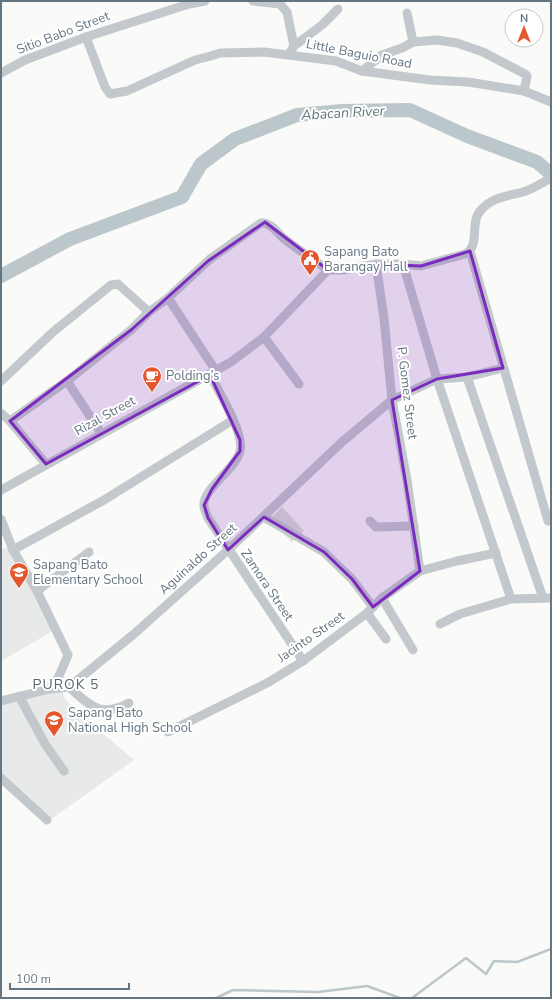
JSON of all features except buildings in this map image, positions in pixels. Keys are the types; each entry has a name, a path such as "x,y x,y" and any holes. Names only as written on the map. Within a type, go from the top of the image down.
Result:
{"street":[{"name":"Sitio Babo Street","path":"1,73 25,60 86,37 189,4 205,1"},
{"path":"253,1 280,4 287,12 292,50"},
{"path":"292,50 322,25 338,9"},
{"path":"407,14 412,42"},
{"name":"Little Baguio Road","path":"86,37 105,88 110,94 127,91 153,81 195,60 220,53 292,50 336,61 362,71 430,80 468,82 524,91 551,102"},
{"path":"362,71 382,55 402,48 412,42 437,40 457,43 483,52 525,74 527,76 524,91"},
{"path":"548,521 470,251 474,240 475,220 481,210 500,198 523,192 551,178"},
{"path":"10,421 67,381 131,330 149,312 168,298 210,259 261,223 265,222 269,224 289,243 328,270 343,270 376,264 403,264 411,266 430,264 470,251"},
{"name":"P. Gomez Street","path":"376,264 384,318 392,400 414,526"},
{"path":"403,264 437,379 511,599"},
{"name":"Rizal Street","path":"1,490 236,359 264,337 328,270"},
{"path":"1,381 54,332 111,285 118,284 149,312"},
{"name":"Zamora Street","path":"168,298 213,373 240,440 240,451 230,467 212,489 204,505 208,518 303,661"},
{"path":"264,337 298,384"},
{"path":"437,379 467,377 503,368"},
{"path":"440,624 460,614 511,599 547,598 467,377"},
{"name":"Aguinaldo Street","path":"69,687 134,634 264,517 342,442 392,400 437,379"},
{"path":"67,381 101,433"},
{"path":"1,413 10,421 46,464"},
{"path":"13,550 104,500 233,420"},
{"path":"264,517 324,552 352,579 386,640"},
{"path":"1,519 13,550 37,592 68,655 59,676 50,689"},
{"path":"370,521 376,527 414,526 420,571 457,561 496,554"},
{"path":"37,592 89,552"},
{"name":"Jacinto Street","path":"168,732 269,682 303,661 370,610 382,598 420,571"},
{"path":"382,598 413,650"},
{"path":"1,701 50,689 69,687 91,706 102,710 116,710 129,703"},
{"path":"19,696 45,744 64,771"},
{"path":"1,778 47,820"}],"highlighted area":[{"path":"265,222 328,270 376,264 421,266 470,251 503,368 437,379 392,400 420,571 373,607 352,579 324,552 264,517 228,550 208,518 204,505 212,489 240,451 240,440 210,375 46,464 10,421 131,330 208,261"}],"shaded area":[{"path":"282,507 304,531 292,542 270,519"},
{"name":"Sapang Bato Elementary School","path":"12,544 58,628 1,661 1,550"},
{"name":"Sapang Bato National High School","path":"62,691 65,699 81,715 134,760 50,820 1,773 1,704"}],"waterway":[{"name":"Abacan River","path":"1,276 70,239 182,197 201,164 235,139 297,115 342,111 410,110 467,136 537,162 551,174"},
{"path":"412,998 466,958 486,974 494,961 517,962 551,949"},
{"path":"216,998 233,990 318,992 367,986 400,998"}],"place":[{"name":"Sapang Bato Barangay Hall","path":"310,276"},
{"name":"Polding’s","path":"152,393"},
{"name":"Sapang Bato Elementary School","path":"19,589"},
{"name":"Sapang Bato National High School","path":"54,737"}],"district":[{"name":"PUROK 5","path":"66,684"}]}
